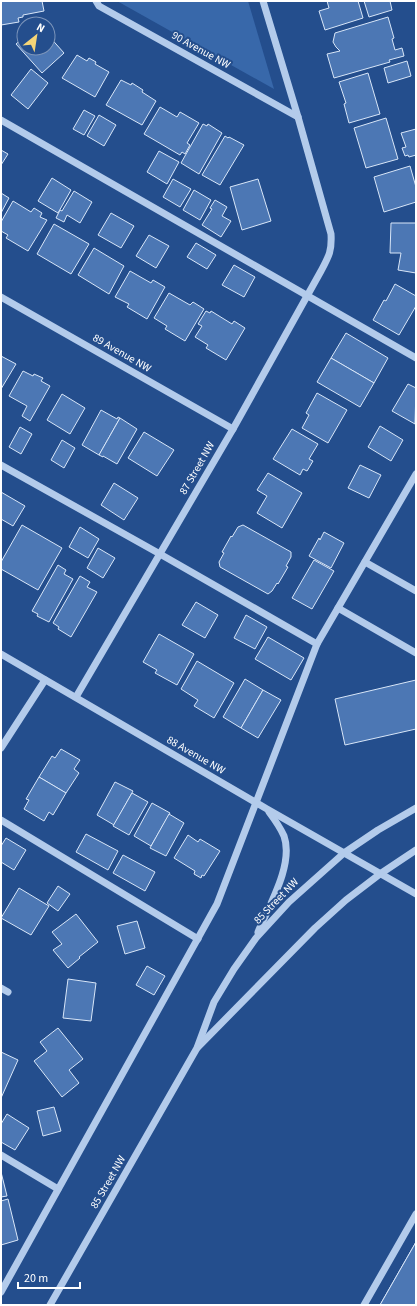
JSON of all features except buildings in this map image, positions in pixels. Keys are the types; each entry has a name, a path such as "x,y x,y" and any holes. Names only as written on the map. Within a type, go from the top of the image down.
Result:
{"street":[{"name":"90 Avenue NW","path":"96,1 99,6 298,116"},
{"path":"263,1 298,116"},
{"name":"87 Street NW","path":"76,698 233,430 328,258 332,247 331,234 298,116"},
{"path":"1,120 416,358"},
{"name":"89 Avenue NW","path":"1,296 233,430"},
{"path":"1,465 317,644"},
{"path":"1,1292 217,904 317,644 416,474"},
{"path":"365,562 416,591"},
{"path":"338,608 416,653"},
{"name":"88 Avenue NW","path":"1,654 344,854 416,894"},
{"path":"1,748 46,680"},
{"name":"85 Street NW","path":"50,1305 197,1048 214,1002 234,969 256,938 289,902 344,854 378,830 416,808"},
{"path":"256,938 282,876 286,862 284,837 279,825 267,809"},
{"path":"1,820 198,939"},
{"name":"85 Street NW","path":"197,1048 314,928 346,900 380,874 416,850"},
{"path":"1,988 8,992"},
{"path":"1,1155 58,1189"},
{"path":"364,1305 416,1214"}],"shaded area":[{"path":"117,1 248,1 274,89"}]}
